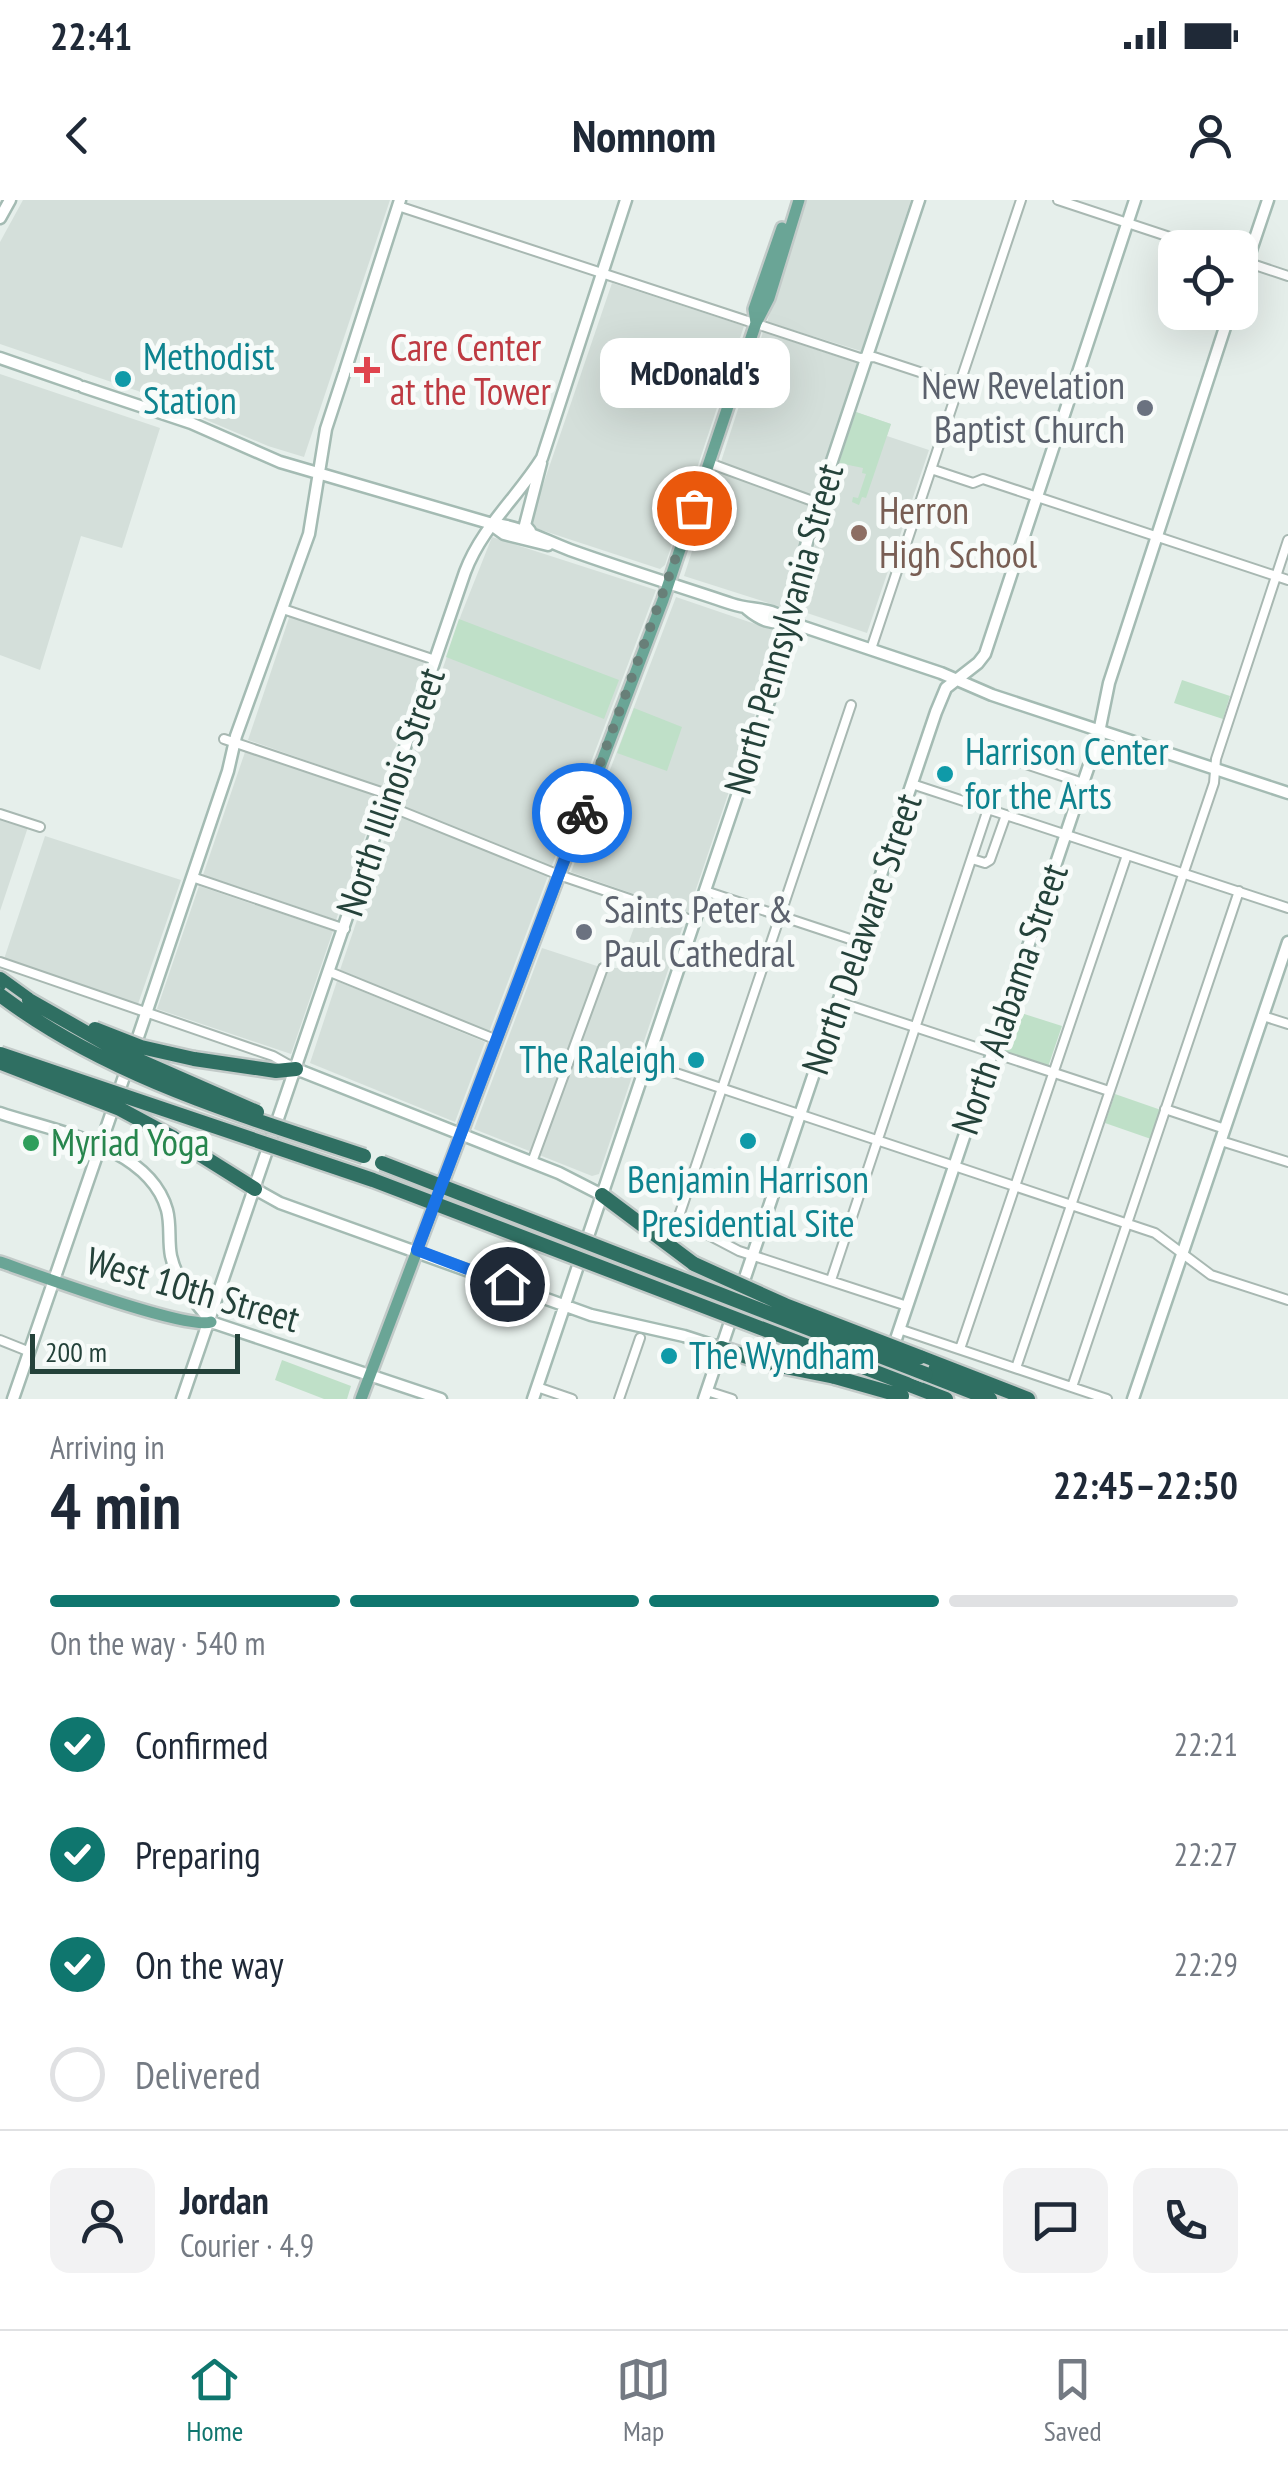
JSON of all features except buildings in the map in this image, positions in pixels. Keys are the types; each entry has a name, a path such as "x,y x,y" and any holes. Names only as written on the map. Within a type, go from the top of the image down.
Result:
{"highway":[{"path":"0,979 132,1058 364,1156 990,1399"},
{"path":"0,995 59,1034 136,1074 243,1116 364,1156"},
{"path":"30,1000 129,1044 194,1060 276,1071 296,1069"},
{"path":"0,1007 114,1074 344,1170 906,1393"},
{"path":"0,1054 344,1170"},
{"path":"0,1062 120,1110 255,1189"},
{"path":"602,1195 694,1264 770,1298 1028,1399"},
{"path":"721,1348 765,1362 946,1399"}],"main road":[{"path":"0,218 10,200"},
{"name":"North Illinois Street","path":"186,1398 471,555 489,523 525,484 542,458 626,200"},
{"path":"756,323 754,309 792,200"},
{"path":"361,1399 669,583 799,200"},
{"name":"North Pennsylvania Street","path":"533,1399 789,642 790,606 818,503 919,200"},
{"name":"North Delaware Street","path":"706,1395 943,693 985,654 1136,200"},
{"path":"1256,230 1268,200"},
{"path":"13,1399 228,771 229,741 283,609 311,525 326,429 399,203"},
{"name":"North Alabama Street","path":"875,1399 1084,783 1108,688 1224,330"},
{"path":"0,358 188,422 274,460 489,523 509,524 566,548 747,609 760,607 789,622 1288,793"},
{"path":"531,532 525,524 542,458"},
{"path":"489,523 504,534 531,543 566,548"},
{"path":"1133,1399 1288,942"},
{"path":"296,1069 566,1176 602,1195"},
{"path":"0,1114 132,1161 155,1185 168,1217 178,1277 211,1322"},
{"path":"255,1189 280,1204 417,1250 591,1316 721,1348"},
{"name":"West 10th Street","path":"0,1262 168,1317 200,1325 211,1322 441,1399"}],"street":[{"path":"871,649 1021,200"},
{"path":"1058,200 1158,232"},
{"path":"399,203 859,358 874,357 959,385"},
{"path":"1258,266 1288,276"},
{"path":"709,463 818,503"},
{"path":"931,469 973,483 983,479 1288,580"},
{"path":"1016,1368 1183,873 1288,540"},
{"path":"283,609 435,660"},
{"path":"851,705 678,1219 739,1251 907,1306"},
{"path":"229,741 388,800 559,875 694,921"},
{"path":"1008,758 1084,783"},
{"path":"912,784 1288,908"},
{"path":"831,1280 988,808"},
{"path":"0,814 40,828"},
{"path":"972,859 984,863 990,860 1006,815"},
{"path":"960,1349 1127,855"},
{"path":"192,877 344,929"},
{"path":"704,891 859,942"},
{"path":"1072,1387 1239,892"},
{"path":"0,962 273,1056 296,1069"},
{"path":"532,1162 603,968"},
{"path":"330,972 496,1040"},
{"path":"839,1002 1108,1091"},
{"path":"1263,1016 1288,1024"},
{"path":"646,1063 1159,1235 1211,1275 1288,1300"},
{"path":"1165,1109 1288,1162"},
{"path":"899,1328 1108,1399"},
{"path":"620,1399 640,1338"},
{"path":"0,1340 30,1352"},
{"path":"537,1387 572,1399"},
{"path":"706,1395 732,1399"}],"shaded area":[{"path":"23,200 390,200 304,457 268,446 138,391 0,344 0,242"},
{"path":"807,200 911,200 861,351 767,322"},
{"path":"612,283 744,326 665,565 660,569 529,526"},
{"path":"763,332 857,363 781,607 684,576"},
{"path":"0,374 160,428 122,548 81,536 40,670 0,655"},
{"name":"Herron High School","path":"856,412 891,424 887,436 929,450 867,633 798,610 823,512"},
{"path":"492,537 656,590 489,1032 340,970 461,615"},
{"path":"676,597 779,632 776,652 688,913 571,872"},
{"path":"290,615 424,662 382,787 248,740"},
{"path":"245,752 379,796 336,920 203,875"},
{"path":"0,814 29,824 0,911"},
{"path":"45,836 181,880 138,1004 4,959"},
{"path":"199,886 333,931 291,1054 157,1009"},
{"path":"641,909 684,923 599,1174 592,1176 474,1129 542,948 603,968 619,968"},
{"path":"337,981 485,1042 455,1122 310,1063"}],"green space":[{"path":"856,412 891,424 866,498 862,497 859,505 852,502 853,497 858,498 866,474 862,473 863,468 839,463"},
{"path":"459,619 619,680 604,719 446,657"},
{"path":"1182,680 1230,696 1223,719 1174,703"},
{"path":"634,708 682,727 667,771 617,753"},
{"path":"1018,1012 1062,1026 1048,1067 1004,1053"},
{"path":"1115,1094 1161,1110 1151,1139 1105,1123"},
{"path":"282,1360 351,1386 347,1399 324,1399 275,1380"}],"way so far":[{"path":"582,813 694,508"}],"place":[{"name":"Care Center at the Tower","path":"367,370"},
{"name":"Methodist Station","path":"123,379"},
{"name":"New Revelation Baptist Church","path":"1145,408"},
{"name":"McDonald's","path":"694,508"},
{"name":"Herron High School","path":"859,533"},
{"name":"Harrison Center for the Arts","path":"945,774"},
{"name":"Saints Peter & Paul Cathedral","path":"584,932"},
{"name":"The Raleigh","path":"696,1060"},
{"name":"Benjamin Harrison Presidential Site","path":"748,1141"},
{"name":"Myriad Yoga","path":"31,1143"},
{"name":"The Wyndham","path":"669,1356"}],"route":[{"path":"507,1284 417,1250 582,813"}]}
